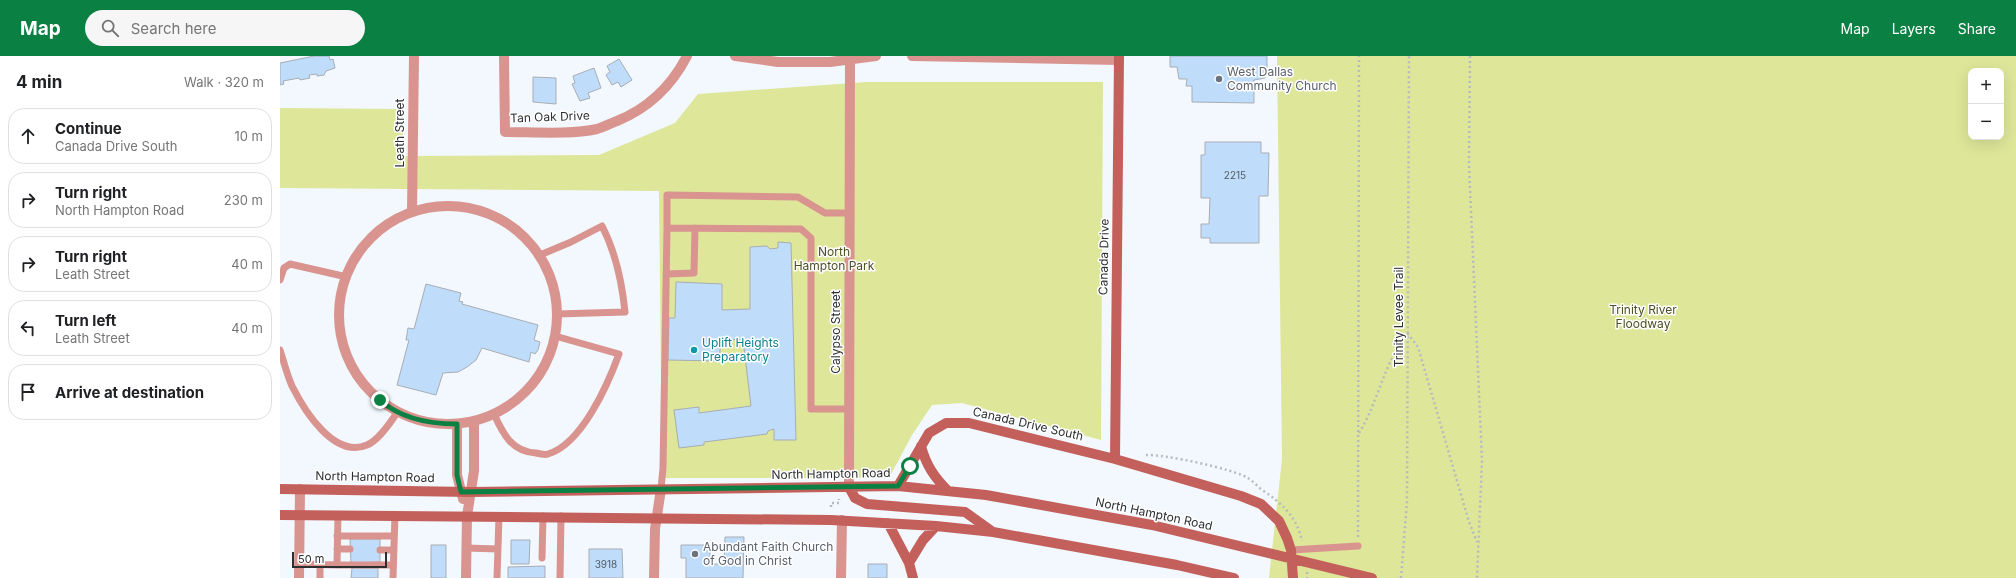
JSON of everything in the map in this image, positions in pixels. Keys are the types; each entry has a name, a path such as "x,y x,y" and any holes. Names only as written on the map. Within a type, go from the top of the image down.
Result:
{"main road":[{"name":"Canada Drive","path":"1115,459 1119,58"},
{"name":"Canada Drive South","path":"898,486 929,433 946,423 969,423 1115,459 1241,496 1261,504 1279,521 1291,550 1293,578"},
{"path":"922,446 928,468 934,478 948,491"},
{"name":"North Hampton Road","path":"280,489 466,492 898,486 986,496 1184,532 1372,578"},
{"path":"849,487 855,498 866,504 965,512 993,532"},
{"path":"280,515 561,516 842,520 936,526 993,532 1177,565 1234,578"},
{"path":"888,523 909,563 913,578"},
{"path":"909,563 922,540 936,526"}],"street":[{"name":"Leath Street","path":"412,211 414,56"},
{"name":"Tan Oak Drive","path":"504,56 505,132 558,132 597,129 635,114 660,95 679,73 687,56"},
{"path":"735,56 778,62 830,62 850,58 876,56"},
{"path":"912,56 1119,58"},
{"name":"Calypso Street","path":"849,487 850,58"},
{"path":"436,205 460,205 484,211 506,221 525,236 540,255 551,277 557,301 555,336 552,349 542,371 528,391 509,406 494,414 474,421 457,424 437,424 411,418 387,406 367,388 351,366 342,341 339,314 342,287 353,261 368,240 388,223 412,211 436,205"},
{"path":"466,578 466,492 474,471 474,421"},
{"path":"457,424 457,475 466,492"},
{"path":"299,578 300,489"},
{"path":"654,578 655,529 661,489"},
{"path":"841,578 842,520"}],"lane":[{"path":"661,489 664,468 667,195 798,197 825,213 850,213"},
{"path":"540,255 602,226 616,258 622,283 625,312 557,314"},
{"path":"667,228 801,229 811,238 811,410 849,409"},
{"path":"666,274 694,274 695,228"},
{"path":"280,280 284,268 290,264 346,276"},
{"path":"494,414 501,430 512,445 527,453 547,454 564,445 580,428 599,402 619,354 555,336"},
{"path":"280,350 291,384 306,412 334,442 351,448 367,445 376,438 398,411"},
{"path":"337,565 338,515"},
{"path":"393,578 395,515"},
{"path":"498,578 499,516"},
{"path":"542,558 543,516"},
{"path":"560,578 561,516"},
{"path":"338,536 394,536"},
{"path":"1291,550 1358,546"},
{"path":"466,548 498,549"},
{"path":"337,549 350,549"},
{"path":"380,550 394,550"},
{"path":"299,564 393,565"},
{"path":"320,565 320,578"}],"path":[{"path":"1358,546 1359,56"},
{"name":"Trinity Levee Trail","path":"1402,578 1407,502 1409,56"},
{"path":"1470,56 1469,165 1482,461 1477,543 1477,578"},
{"path":"1359,433 1366,422 1381,380 1398,346 1408,334 1418,347 1467,515 1477,543"},
{"path":"831,507 831,503 839,503 839,499"}],"green space":[{"name":"Trinity River Floodway","path":"1277,56 2016,56 2016,578 1269,578 1282,459"},
{"name":"North Hampton Park","path":"866,82 1103,82 1101,440 962,403 932,405 912,435 889,478 662,478 659,191 280,188 280,108 403,109 403,156 599,155 675,123 698,94"}],"building":[{"path":"314,56 329,56 330,60 333,59 335,68 326,71 324,75 309,75 310,78 300,80 299,78 283,81 284,84 280,85 280,63"},
{"name":"West Dallas Community Church","path":"1170,56 1267,56 1267,68 1265,68 1265,78 1254,80 1254,103 1192,102 1192,86 1186,86 1187,79 1179,79 1177,67 1170,67"},
{"path":"619,59 632,80 621,87 618,82 612,85 606,75 610,72 607,66"},
{"path":"594,68 601,88 588,93 590,98 580,101 572,84 575,83 573,76"},
{"path":"533,77 556,78 556,104 533,102"},
{"path":"1205,142 1261,142 1261,153 1269,153 1268,196 1259,196 1259,243 1210,243 1210,238 1201,238 1201,224 1209,224 1210,198 1201,198 1201,155 1205,155"},
{"name":"Uplift Heights Preparatory","path":"778,242 791,243 796,440 774,440 774,429 768,431 767,434 704,442 704,445 679,448 674,410 699,407 699,413 751,406 743,340 721,339 719,361 668,360 669,318 675,318 676,282 722,284 722,310 750,309 750,247 767,246 770,249 778,248"},
{"path":"426,284 461,293 459,301 463,302 462,304 538,325 534,340 540,342 538,350 535,354 531,352 529,362 482,348 476,360 467,367 458,372 443,373 436,395 397,385 409,340 406,340 408,328 414,329"},
{"name":"Abundant Faith Church of God in Christ","path":"725,537 744,537 743,578 686,578 686,558 681,558 681,545 710,545 710,564 724,564"},
{"path":"350,539 380,539 380,562 351,563"},
{"path":"511,540 530,540 529,564 511,564"},
{"path":"431,545 446,545 446,578 431,578"},
{"path":"589,549 622,549 623,578 589,578"},
{"path":"868,564 887,564 887,578 868,578"},
{"path":"545,566 545,578 508,578 508,567"},
{"path":"352,568 378,568 378,578 351,578"}],"place":[{"name":"West Dallas Community Church","path":"1219,79"},
{"name":"Uplift Heights Preparatory","path":"694,350"},
{"name":"Abundant Faith Church of God in Christ","path":"695,554"}],"route":[{"path":"380,400 387,406 411,418 437,424 457,424 457,475 461,492 898,486 910,466"}]}
